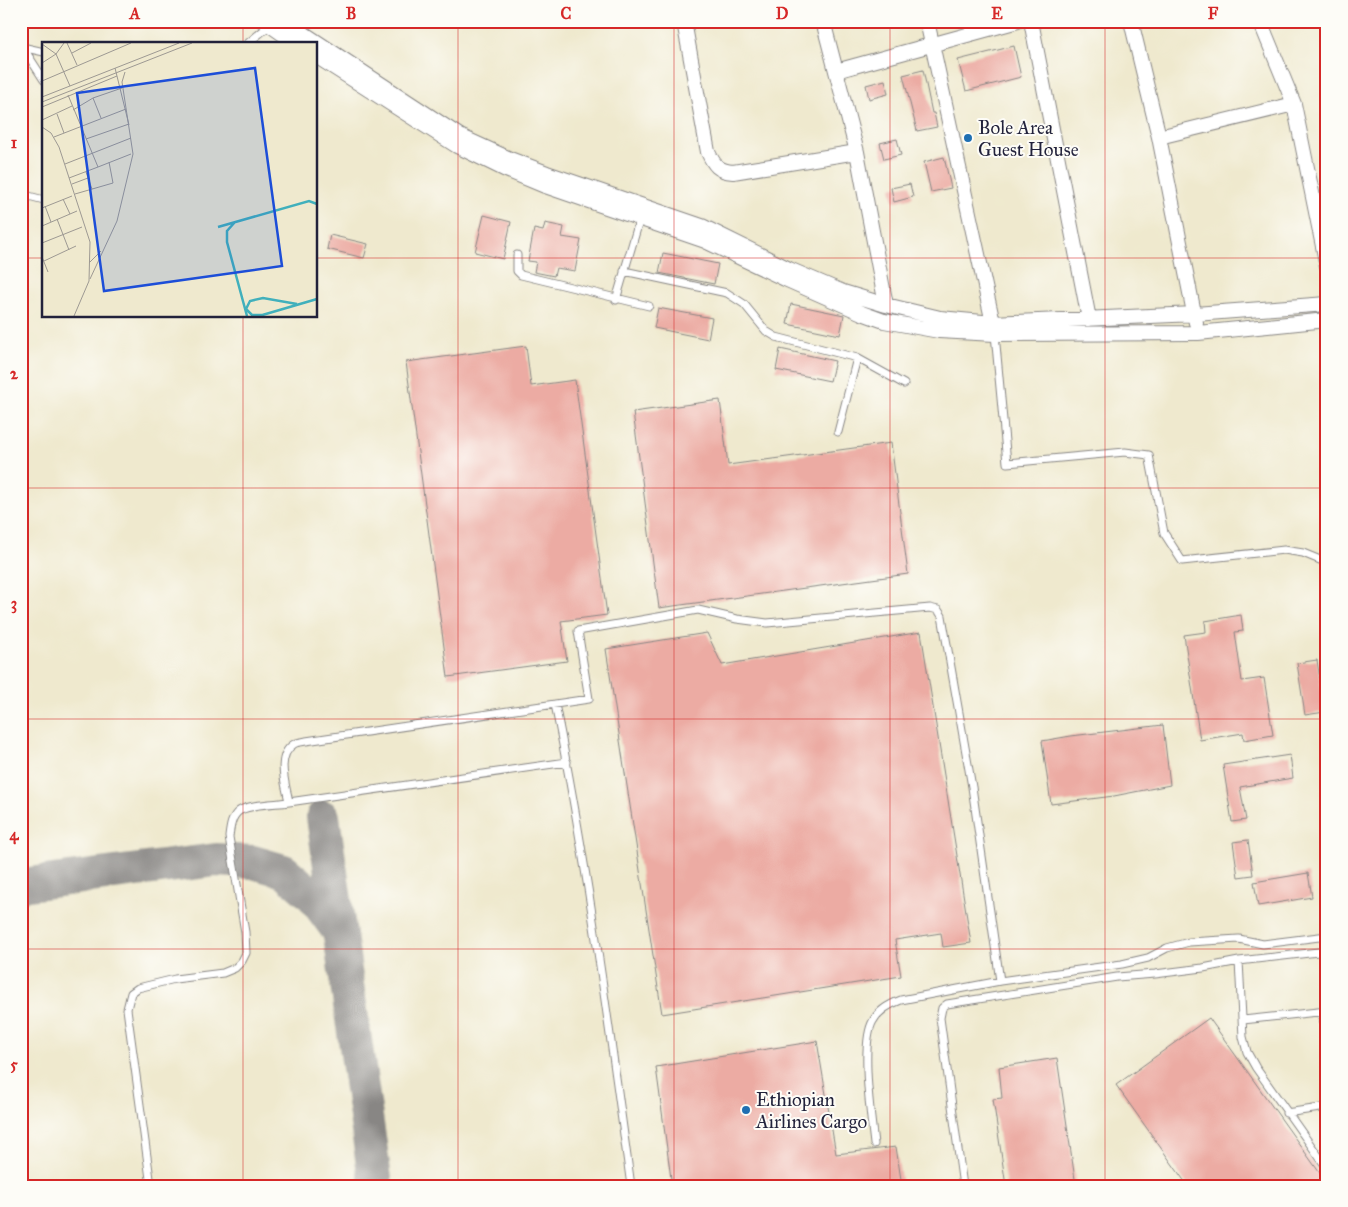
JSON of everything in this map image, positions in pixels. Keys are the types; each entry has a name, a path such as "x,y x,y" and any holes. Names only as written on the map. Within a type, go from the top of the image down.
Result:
{"street":[{"path":"685,21 708,152 717,168 733,172 857,152"},
{"path":"823,21 857,152 886,305"},
{"path":"926,21 994,328"},
{"path":"836,71 933,46 1018,21"},
{"path":"1031,21 1089,319"},
{"path":"1131,21 1159,137 1198,333"},
{"path":"1260,21 1294,104 1327,266"},
{"path":"279,22 295,42"},
{"path":"279,22 311,42"},
{"path":"318,47 460,136 547,172 702,226 789,269 843,292 886,305 994,328 1198,333 1327,320"},
{"path":"318,57 457,146 504,169 705,241 794,283 884,321 939,331 1089,319 1195,314 1327,304"},
{"path":"1159,137 1294,104"}],"lane":[{"path":"250,42 279,22"},
{"path":"22,46 42,51"},
{"path":"22,46 42,77"},
{"path":"21,194 42,199"},
{"path":"616,300 640,218"},
{"path":"516,255 517,272 521,276 616,300 649,306"},
{"path":"624,271 727,293 744,304 766,331 776,336 857,358 904,384"},
{"path":"994,328 1007,462 1125,452 1149,455 1164,533 1182,561 1284,550 1302,553 1320,560 1327,560"},
{"path":"838,432 857,358"},
{"path":"289,802 283,771 285,755 294,744 588,699 578,631 698,610 737,619 766,623 930,608 938,610 942,616 972,787 1000,981"},
{"path":"555,704 567,762 612,1045 630,1186"},
{"path":"151,1186 127,1009 131,993 138,988 167,980 222,974 235,968 242,961 246,953 245,932 229,837 231,825 237,812 246,808 567,762"},
{"path":"874,1144 867,1053 869,1032 873,1020 891,1004 901,1000 1000,981 1122,964 1148,958 1167,948 1189,942 1239,939 1263,944 1327,936"},
{"path":"963,1186 940,1018 942,1008 947,1004 1117,977 1155,974 1240,961 1327,951"},
{"path":"1240,961 1243,1037 1247,1052 1286,1112 1327,1168"},
{"path":"1243,1020 1324,1012 1327,1042"},
{"path":"1286,1112 1327,1107"}],"building":[{"path":"1014,46 1021,77 966,91 958,60"},
{"path":"923,70 932,113 934,113 937,127 917,131 903,75"},
{"path":"885,80 888,94 869,99 866,85"},
{"path":"897,139 901,155 884,159 880,143"},
{"path":"944,157 951,188 931,192 924,162"},
{"path":"910,184 913,197 894,202 891,188"},
{"path":"484,215 511,222 503,259 475,252"},
{"path":"545,223 564,227 562,237 581,240 575,271 556,268 554,276 534,272 536,262 528,261 534,229 543,231"},
{"path":"330,235 368,244 364,258 327,249"},
{"path":"663,253 718,264 714,284 659,273"},
{"path":"791,304 844,315 840,335 787,324"},
{"path":"658,308 712,318 708,339 654,328"},
{"path":"526,346 531,386 575,380 607,615 561,621 567,661 448,677 406,362"},
{"path":"780,349 835,361 830,381 776,370"},
{"path":"720,400 728,465 891,443 908,574 659,608 633,412"},
{"path":"1241,615 1243,631 1235,632 1242,681 1264,678 1273,735 1244,740 1243,733 1200,740 1184,635 1206,632 1205,621"},
{"path":"921,632 971,943 943,947 941,933 895,940 901,976 662,1014 606,649 707,633 722,665"},
{"path":"1317,660 1325,712 1305,715 1297,663"},
{"path":"1163,725 1170,785 1114,796 1051,804 1042,741"},
{"path":"1290,755 1293,778 1240,787 1246,820 1232,822 1223,765"},
{"path":"1248,840 1253,875 1238,877 1233,842"},
{"path":"1308,873 1312,897 1258,906 1254,882"},
{"path":"1209,1018 1327,1183 1327,1186 1188,1186 1116,1085"},
{"name":"Ethiopian Airlines Cargo","path":"817,1041 836,1154 896,1147 902,1186 672,1186 656,1067"},
{"path":"1057,1058 1076,1186 1006,1186 993,1099 1002,1098 999,1067"}],"taxiway":[{"path":"323,817 376,1186"},
{"path":"21,885 216,860 253,862 284,871 312,895 337,929"}],"place":[{"name":"Bole Area Guest House","path":"968,138"},
{"name":"Ethiopian Airlines Cargo","path":"746,1110"}]}
